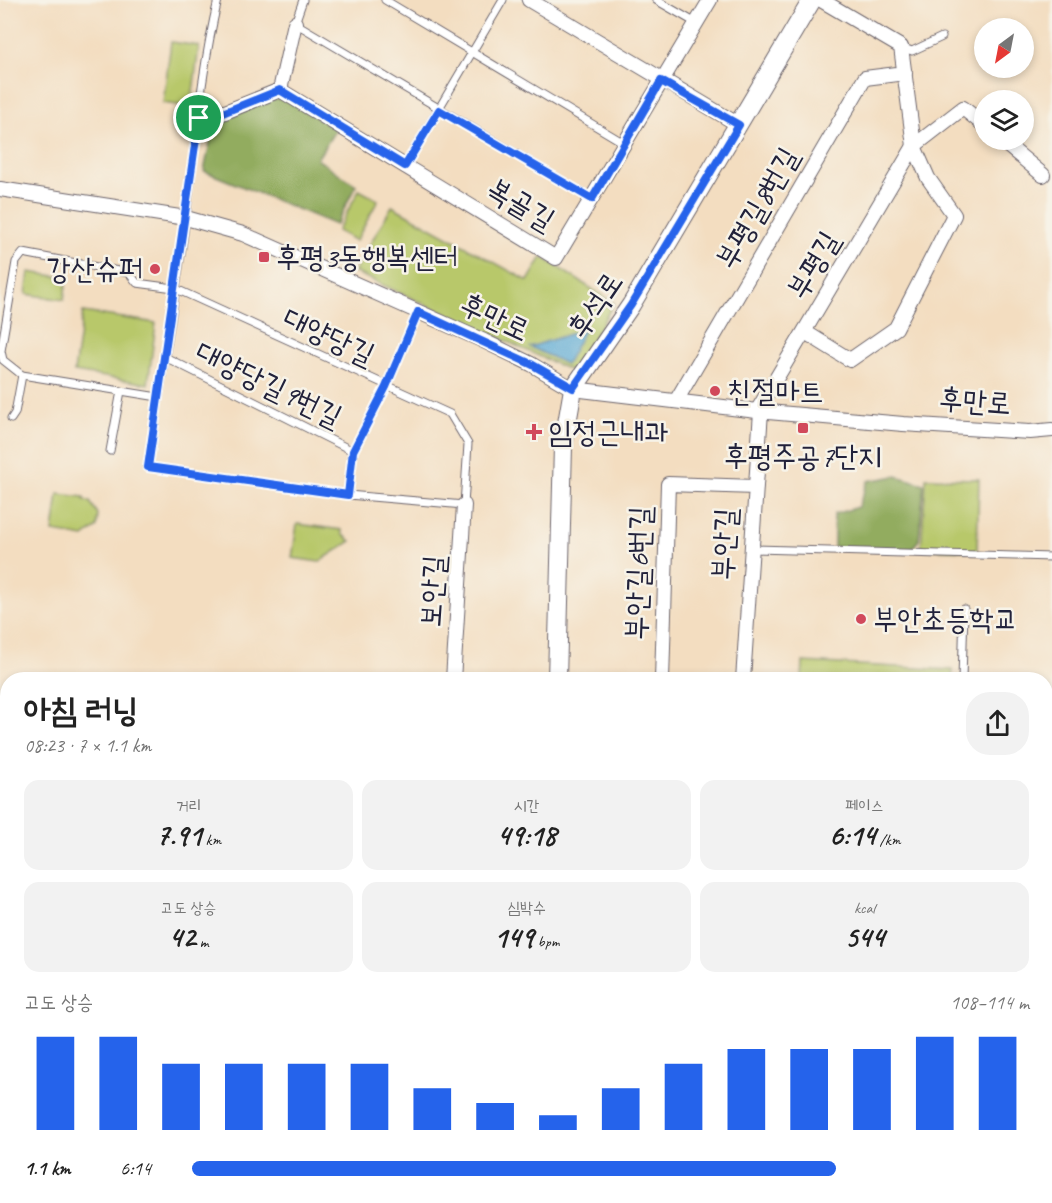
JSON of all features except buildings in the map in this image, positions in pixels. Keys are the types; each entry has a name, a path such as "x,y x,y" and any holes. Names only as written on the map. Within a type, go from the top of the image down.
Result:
{"street":[{"path":"529,0 661,81 739,125"},
{"name":"복골길","path":"280,90 556,258 710,0"},
{"name":"후석로","path":"557,672 563,446 573,388 631,305 812,0"},
{"path":"804,332 850,360 896,328 954,215 928,178 914,146 901,47 821,0"},
{"path":"199,118 210,118 280,90 296,23"},
{"name":"부평길8번길","path":"676,401 865,78 905,73"},
{"name":"부평길","path":"759,411 914,146 963,108 974,117"},
{"path":"1013,150 1043,175"},
{"name":"후만로","path":"0,189 186,218 243,234 531,364 573,388 759,411 1030,432 1052,430"},
{"name":"부안길","path":"744,672 759,411"},
{"name":"부안길6번길","path":"662,672 668,484 755,487"},
{"name":"보안길","path":"454,672 464,505"}],"lane":[{"path":"218,0 148,467 348,495 464,505"},
{"path":"303,0 296,23 592,199"},
{"path":"385,0 624,143"},
{"path":"405,166 503,0"},
{"path":"656,0 696,23"},
{"path":"901,47 912,51 942,38"},
{"name":"대양당길","path":"22,375 3,360 1,351 16,262 23,253 129,273 138,283 174,288 386,387 450,414 468,444 464,505"},
{"name":"대양당길9번길","path":"165,357 353,451 386,387 418,312"},
{"path":"11,419 15,413 22,375 158,397"},
{"path":"110,451 121,391"},
{"path":"348,495 353,451"},
{"path":"752,549 1052,557"},
{"path":"962,672 964,609"}],"green space":[{"path":"171,42 199,46 191,107 163,103"},
{"path":"284,98 336,129 317,159 356,185 336,225 204,171 214,123 271,99"},
{"path":"359,190 378,200 356,241 337,231"},
{"path":"392,206 528,281 542,257 614,303 574,372 354,272"},
{"path":"29,272 67,278 64,300 26,294"},
{"path":"83,312 156,323 148,384 74,372"},
{"path":"896,476 924,484 919,540 911,550 834,547 834,514 858,507 868,481"},
{"path":"926,478 979,479 977,551 921,549"},
{"path":"58,494 84,497 84,500 90,502 98,514 97,527 84,537 53,532"},
{"path":"297,524 342,530 342,534 351,541 319,562 292,558"},
{"path":"803,662 953,670 953,672 802,672"}],"water":[{"path":"585,329 566,364 530,347"}],"place":[{"name":"후평3동행복센터","path":"264,257"},
{"name":"강산슈퍼","path":"155,269"},
{"name":"친절마트","path":"715,391"},
{"name":"후평주공7단지","path":"803,428"},
{"name":"임정근내과","path":"534,432"},
{"name":"부안초등학교","path":"861,619"}],"route":[{"path":"661,81 739,125 631,305 573,388 531,364 418,312 386,387 353,451 348,495 148,467 199,118 210,118 280,90 405,166 439,110 592,199 661,81"}]}
